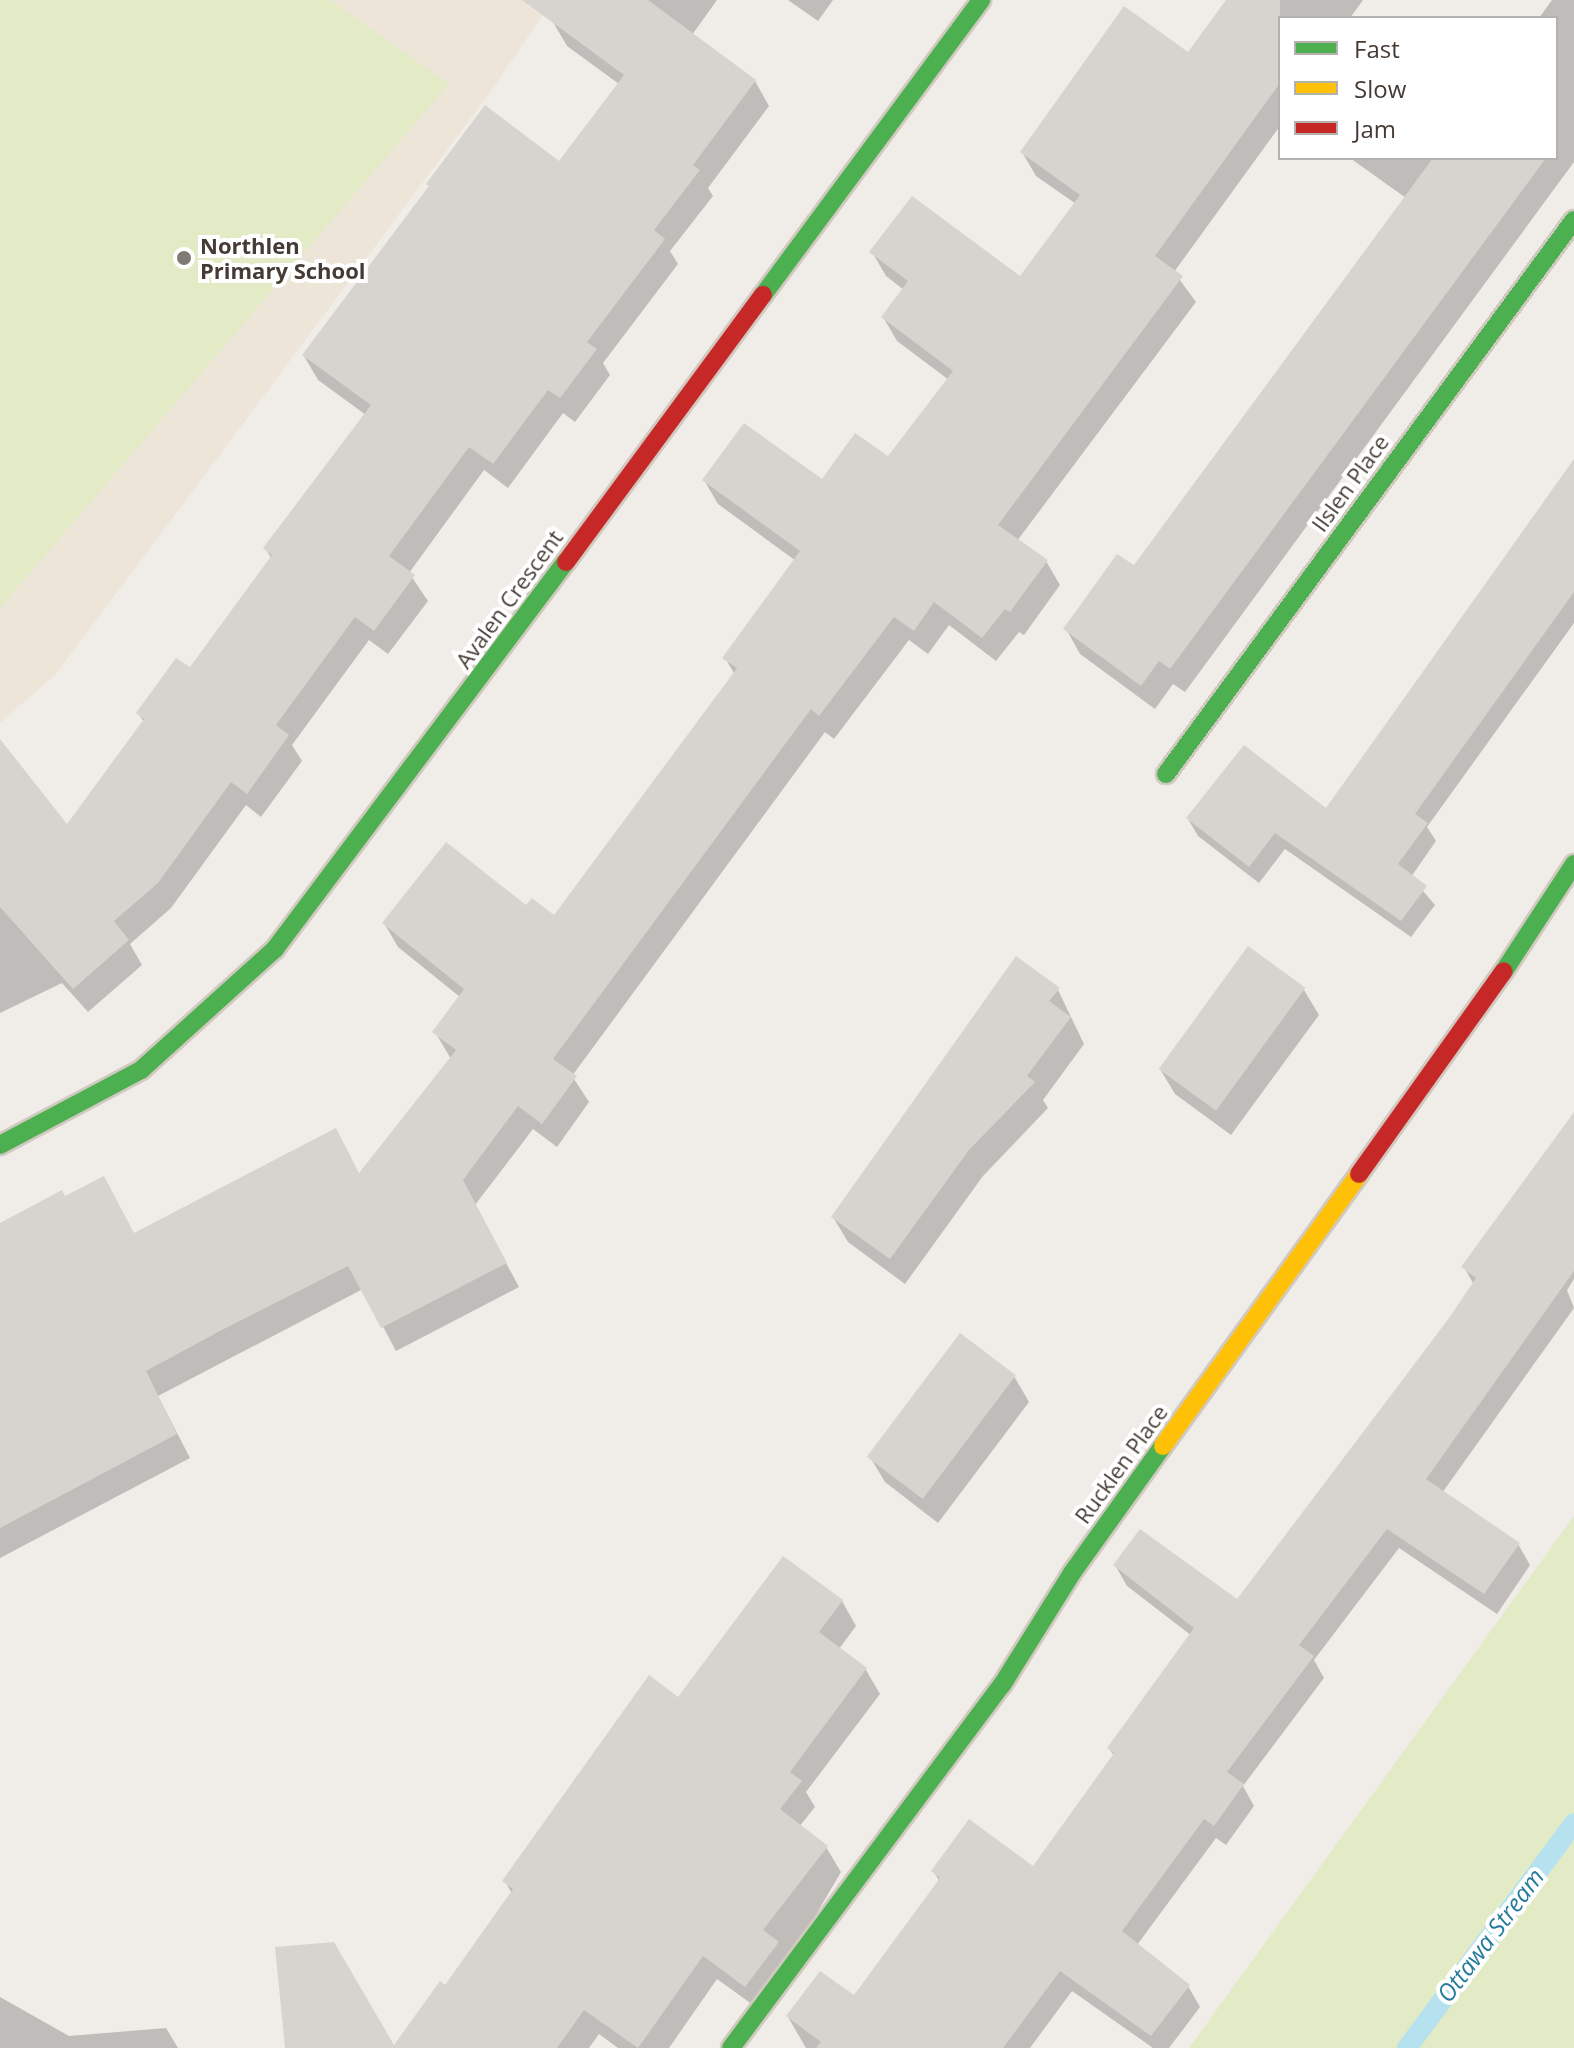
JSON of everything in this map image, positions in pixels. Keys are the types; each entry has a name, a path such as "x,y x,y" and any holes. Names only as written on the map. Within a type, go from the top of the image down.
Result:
{"street":[{"name":"Avalen Crescent","path":"0,1145 141,1070 275,949 378,817 981,0"},
{"name":"Ilslen Place","path":"1166,774 1574,220"},
{"name":"Rucklen Place","path":"731,2048 1002,1685 1072,1573 1550,907 1574,864"}],"shaded area":[{"name":"Northlen Primary School","path":"0,0 553,0 491,91 56,674 0,723"}],"green space":[{"name":"Northlen Primary School","path":"0,0 330,0 449,84 0,608"},
{"path":"1574,1516 1574,2048 1189,2048"}],"building":[{"path":"522,0 648,0 756,80 693,165 700,170 654,230 665,239 587,342 597,349 560,398 548,390 493,464 469,447 389,556 415,575 374,631 355,617 276,725 289,735 247,794 231,782 158,883 114,921 129,940 73,989 0,907 0,739 67,824 144,719 136,713 176,658 190,667 272,555 263,548 371,405 302,355 429,186 426,184 485,105 559,161 624,75"},
{"path":"1226,0 1280,0 1278,86 1155,256 1183,276 998,525 1048,560 1010,612 1005,609 982,638 934,602 914,631 894,617 819,716 811,709 553,1059 577,1076 542,1124 518,1106 463,1180 507,1263 381,1328 348,1266 220,1331 146,1371 177,1434 0,1528 0,1223 62,1190 65,1196 104,1176 134,1233 336,1128 359,1173 456,1050 432,1032 464,989 382,923 446,842 526,905 532,898 554,915 737,668 722,658 800,551 702,480 744,423 822,479 855,433 888,456 953,371 881,317 908,281 869,252 912,196 1020,276 1080,195 1020,152 1124,6 1188,52"},
{"path":"1432,160 1545,160 1170,669 1159,661 1141,686 1063,629 1117,554 1134,565"},
{"path":"1574,459 1574,592 1415,814 1428,823 1398,864 1427,886 1401,921 1275,833 1249,867 1186,818 1244,745 1326,808"},
{"path":"1248,946 1305,988 1216,1111 1159,1069"},
{"path":"1016,956 1060,988 1049,1001 1071,1017 1027,1076 1035,1082 969,1150 890,1259 831,1217"},
{"path":"1574,1112 1574,1271 1426,1479 1520,1543 1484,1594 1387,1529 1299,1645 1314,1656 1227,1772 1244,1784 1214,1826 1204,1819 1122,1931 1190,1985 1151,2036 1060,1971 1003,2048 816,2048 821,2042 786,2016 820,1971 854,1995 940,1878 931,1871 969,1819 1033,1866 1114,1753 1107,1748 1194,1628 1113,1565 1140,1529 1237,1599 1447,1321 1476,1278 1461,1267"},
{"path":"960,1333 1016,1375 923,1499 867,1457"},
{"path":"783,1556 843,1600 819,1632 867,1668 790,1772 802,1781 780,1809 828,1846 763,1930 779,1942 745,1987 703,1956 638,2048 584,2010 557,2048 285,2048 275,1947 334,1942 394,2045 440,1981 445,1985 513,1889 502,1881 649,1675 678,1697"}],"waterway":[{"name":"Ottawa Stream","path":"1407,2048 1574,1823"}],"traffic: fast":[{"path":"763,295 981,0"},
{"path":"1166,774 1574,220"},
{"path":"0,1145 141,1070 275,949 566,562"},
{"path":"1504,971 1574,864"},
{"path":"731,2048 1002,1685 1072,1573 1163,1446"}],"traffic: slow":[{"path":"1163,1446 1359,1174"}],"traffic: jam":[{"path":"566,562 763,295"},
{"path":"1359,1174 1504,971"}],"place":[{"name":"Northlen Primary School","path":"184,258"}]}
